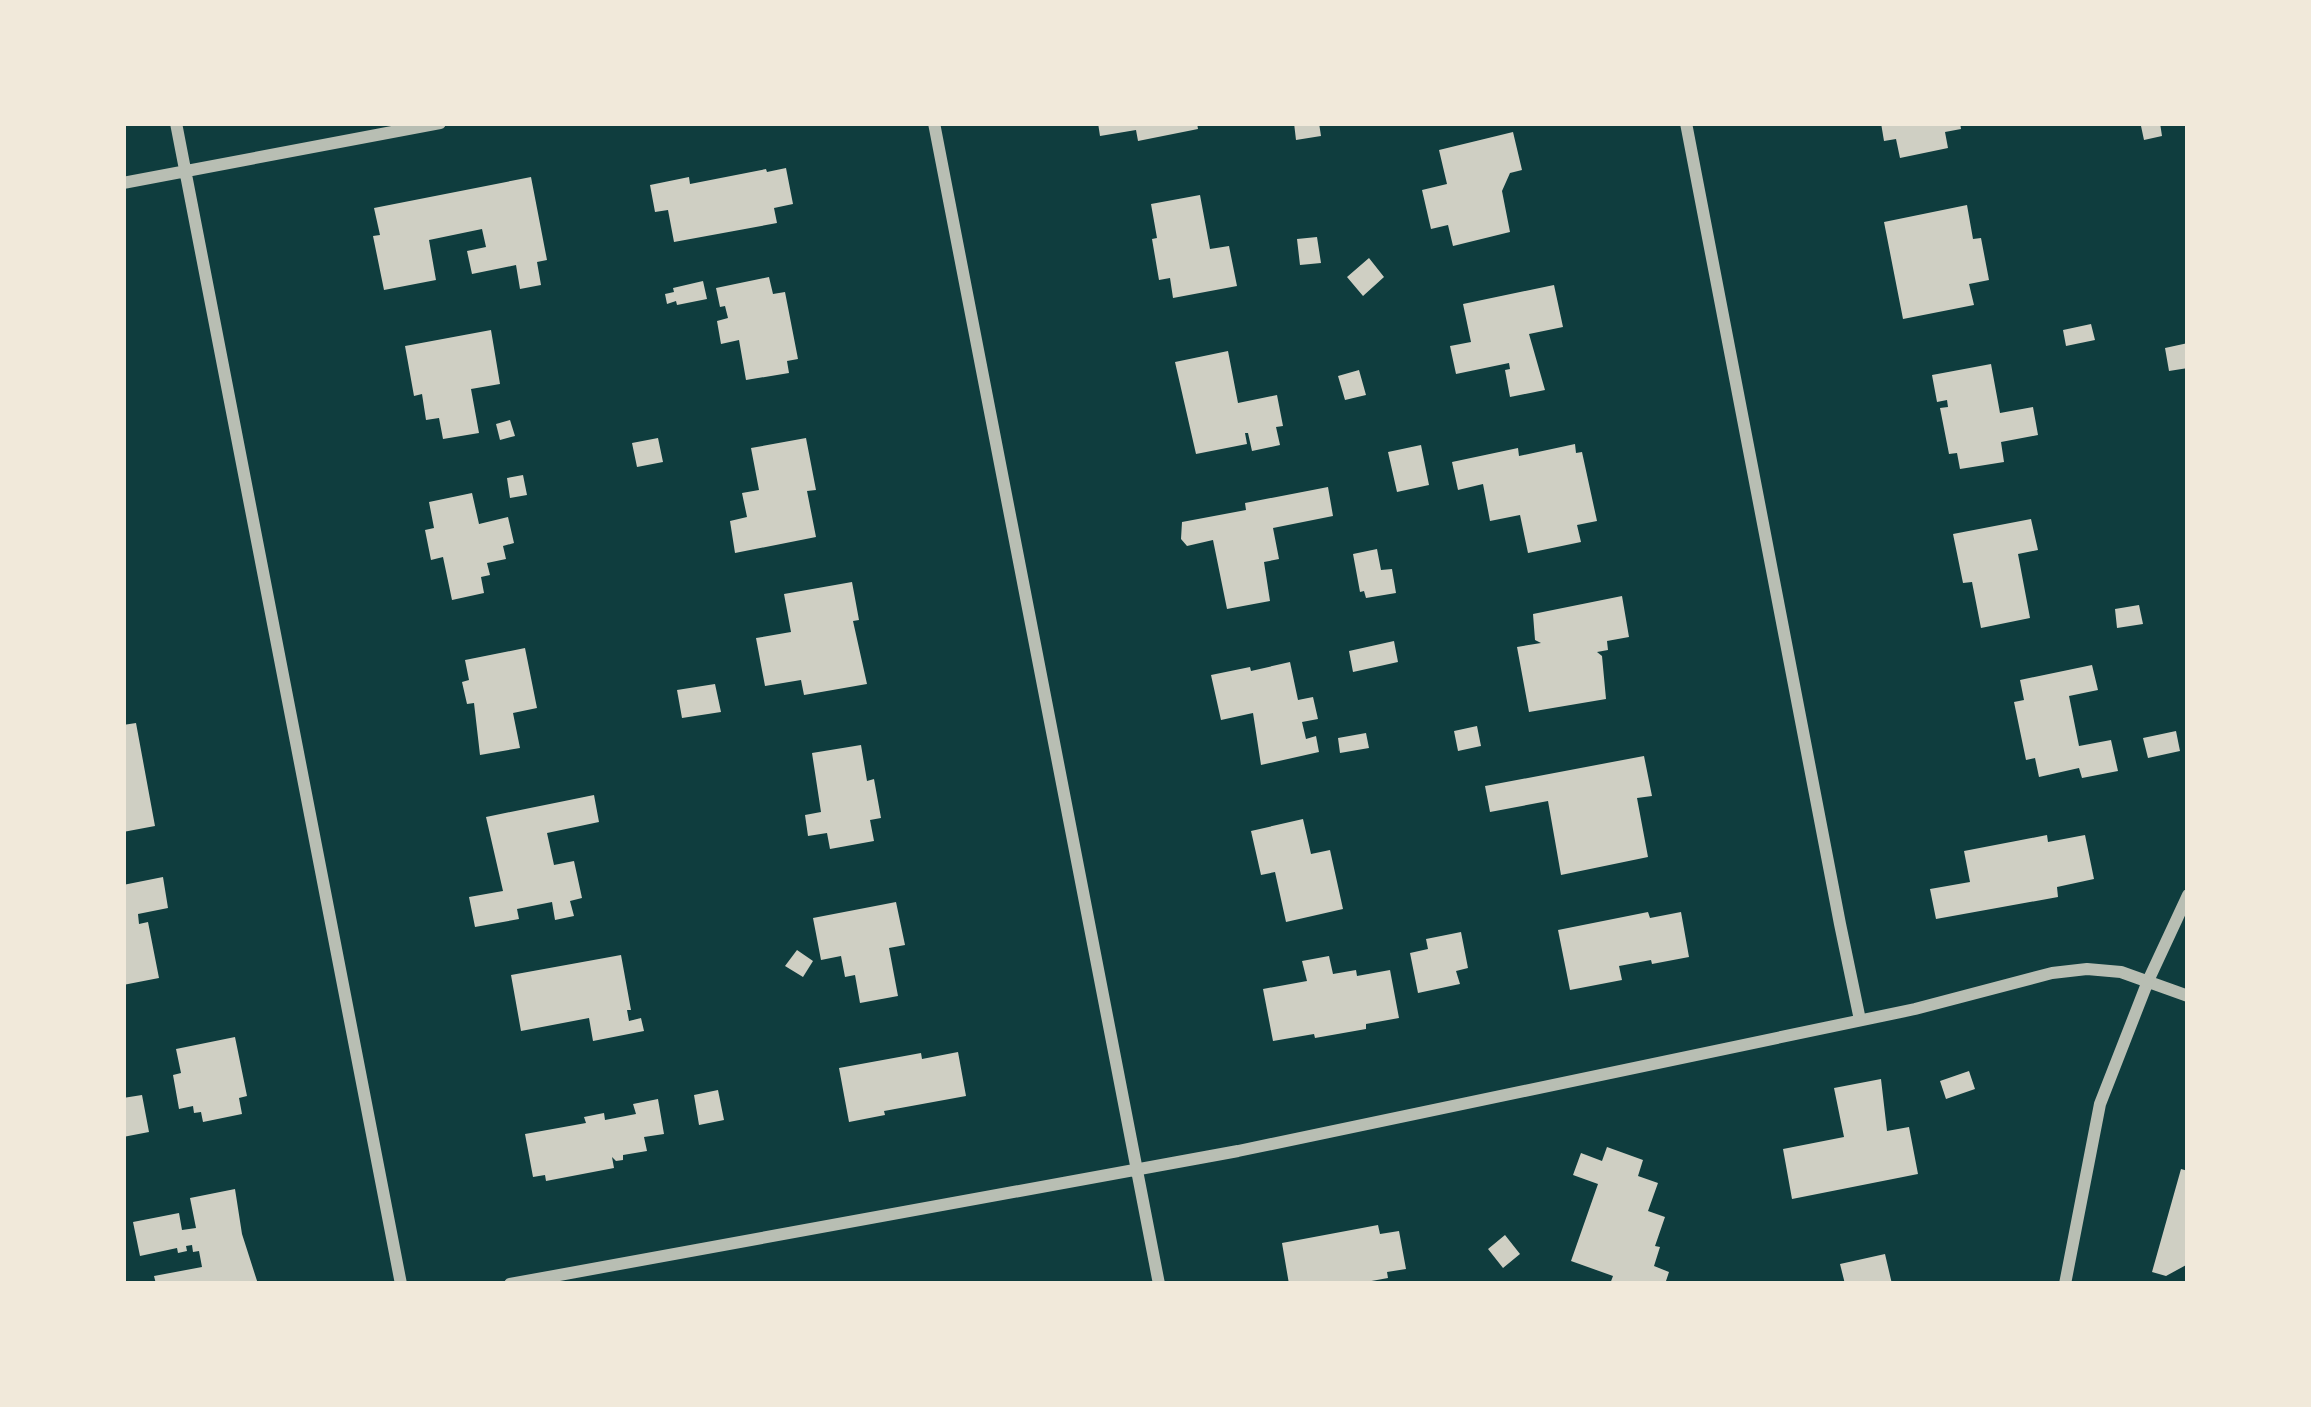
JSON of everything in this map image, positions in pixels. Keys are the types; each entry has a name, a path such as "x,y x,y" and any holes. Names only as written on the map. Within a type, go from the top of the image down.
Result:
{"street":[{"path":"176,123 401,1284"},
{"path":"123,183 440,123"},
{"path":"934,123 1159,1284"},
{"path":"1686,123 1861,1020"},
{"path":"2065,1284 2100,1104 2188,895"},
{"path":"510,1284 1238,1151 1861,1020 2069,971 2122,972 2188,996"}],"building":[{"path":"1098,123 1197,123 1198,129 1138,141 1136,130 1100,136"},
{"path":"1294,123 1319,123 1321,136 1296,140"},
{"path":"1881,123 1960,123 1961,129 1945,132 1948,148 1900,158 1896,139 1884,141"},
{"path":"2160,123 2162,136 2144,140 2141,126"},
{"path":"1513,132 1522,170 1510,173 1502,191 1510,232 1453,246 1448,225 1431,229 1422,190 1447,184 1439,150"},
{"path":"786,168 793,204 774,208 777,223 674,242 668,210 655,212 650,185 689,177 690,184"},
{"path":"531,177 547,260 537,262 541,285 520,289 516,265 472,274 467,251 486,247 482,229 429,240 436,280 384,290 373,236 380,235 374,208"},
{"path":"1200,195 1210,249 1229,246 1237,286 1173,298 1170,278 1159,280 1151,204"},
{"path":"1967,205 1973,239 1981,238 1989,280 1969,284 1974,305 1903,319 1884,222"},
{"path":"1317,237 1321,263 1300,265 1297,239"},
{"path":"1369,258 1384,277 1363,296 1347,277"},
{"path":"769,277 773,294 785,292 798,359 787,361 789,373 746,380 739,340 721,344 717,321 728,318 716,288"},
{"path":"703,281 707,299 667,304 665,294 674,292 673,288"},
{"path":"1554,285 1563,327 1529,334 1545,390 1510,397 1505,370 1510,369 1509,363 1456,374 1450,346 1471,342 1463,304"},
{"path":"2091,324 2095,340 2066,346 2063,330"},
{"path":"491,330 500,384 471,389 479,433 443,439 439,418 426,420 422,394 414,396 405,346"},
{"path":"2188,343 2188,368 2169,371 2165,348"},
{"path":"1228,351 1238,403 1277,395 1283,426 1276,427 1280,445 1252,451 1245,433 1247,444 1196,454 1175,362"},
{"path":"1991,364 2000,413 2033,407 2038,435 2001,442 2004,462 1960,469 1957,453 1949,454 1940,408 1948,407 1947,400 1937,402 1932,375"},
{"path":"1359,370 1366,395 1345,400 1338,376"},
{"path":"510,420 515,436 500,440 496,424"},
{"path":"658,438 663,462 637,467 632,443"},
{"path":"806,438 816,490 807,491 816,537 735,553 730,521 747,517 742,493 759,490 751,448"},
{"path":"1575,444 1576,453 1582,452 1597,521 1577,525 1581,542 1528,553 1520,515 1490,521 1483,484 1458,490 1452,462 1518,448 1519,456"},
{"path":"1421,445 1429,485 1397,492 1388,452"},
{"path":"523,475 527,495 510,498 507,478"},
{"path":"1328,487 1333,516 1273,528 1279,559 1264,562 1270,601 1227,609 1213,540 1187,546 1181,539 1182,522 1246,510 1245,503"},
{"path":"472,493 479,524 508,517 514,543 503,546 506,559 487,563 490,575 481,577 484,593 452,600 443,557 431,560 425,530 434,528 429,502"},
{"path":"2031,519 2038,550 2018,554 2030,618 1981,628 1972,582 1963,583 1953,534"},
{"path":"1377,549 1381,570 1392,569 1396,593 1366,598 1360,592 1353,554"},
{"path":"852,582 859,620 853,621 867,684 804,695 801,680 765,686 756,638 791,632 784,594"},
{"path":"1622,596 1629,637 1607,641 1608,650 1597,652 1602,656 1606,699 1529,712 1517,647 1541,643 1535,640 1533,614"},
{"path":"2139,605 2143,624 2117,628 2115,609"},
{"path":"1394,641 1398,662 1353,672 1349,651"},
{"path":"525,648 537,708 513,713 520,748 480,755 474,703 467,704 462,682 469,680 465,660"},
{"path":"1290,662 1298,700 1313,697 1318,719 1302,722 1306,739 1316,736 1319,752 1261,765 1253,713 1221,720 1211,675"},
{"path":"2092,665 2098,690 2069,696 2079,746 2111,740 2118,771 2082,778 2079,768 2039,777 2035,758 2026,760 2014,702 2024,700 2020,680"},
{"path":"715,684 721,712 682,718 677,690"},
{"path":"136,723 155,826 123,832 123,725"},
{"path":"1477,726 1481,746 1458,751 1454,731"},
{"path":"2176,731 2180,751 2148,758 2143,738"},
{"path":"1366,733 1369,748 1340,753 1338,738"},
{"path":"861,745 867,781 874,779 881,818 870,820 874,841 830,849 827,833 808,836 805,815 821,812 812,753"},
{"path":"1644,756 1652,796 1637,798 1648,857 1561,875 1548,801 1490,812 1485,786"},
{"path":"594,795 599,822 547,833 554,865 574,861 582,898 570,901 574,916 555,920 552,902 517,909 519,919 475,927 469,897 503,891 486,817"},
{"path":"1303,819 1311,854 1330,850 1343,909 1286,922 1275,872 1261,875 1251,831"},
{"path":"2047,835 2048,842 2085,835 2094,879 2057,887 2058,897 1936,919 1930,889 1970,882 1964,851"},
{"path":"163,877 168,908 138,914 139,924 148,922 159,978 123,985 123,885"},
{"path":"896,902 905,945 889,948 898,996 860,1003 855,975 845,977 841,956 821,960 813,918"},
{"path":"1648,912 1650,918 1681,912 1689,957 1619,966 1622,980 1570,990 1558,930"},
{"path":"1461,932 1468,968 1456,971 1460,984 1418,993 1410,953 1428,949 1426,939"},
{"path":"797,950 813,961 803,977 785,966"},
{"path":"621,955 629,1021 641,1018 644,1031 593,1041 589,1018 521,1031 511,975"},
{"path":"1329,956 1333,974 1356,970 1357,976 1390,970 1399,1018 1366,1024 1366,1029 1273,1041 1263,989 1307,981 1302,961"},
{"path":"235,1037 247,1096 239,1098 242,1114 203,1122 201,1112 194,1113 193,1106 179,1109 173,1075 181,1073 176,1049"},
{"path":"958,1052 966,1096 849,1122 839,1068 921,1053 922,1059"},
{"path":"1969,1071 1975,1089 1946,1099 1940,1081"},
{"path":"1881,1079 1887,1131 1909,1127 1918,1174 1792,1199 1783,1149 1844,1137 1834,1088"},
{"path":"718,1090 724,1120 699,1125 694,1095"},
{"path":"142,1095 149,1132 123,1137 123,1098"},
{"path":"658,1099 664,1134 644,1137 647,1151 623,1155 623,1160 612,1157 614,1168 546,1181 545,1175 533,1177 525,1134 586,1123 584,1117 604,1113 605,1120 636,1114 633,1104"},
{"path":"1607,1147 1643,1160 1638,1176 1658,1183 1648,1211 1665,1217 1654,1266 1669,1272 1665,1284 1610,1284 1613,1276 1571,1261 1598,1184 1573,1175 1581,1153 1602,1161"},
{"path":"2181,1169 2188,1171 2188,1264 2166,1276 2152,1272"},
{"path":"235,1189 242,1234 258,1284 156,1284 154,1276 202,1267 199,1251 193,1252 192,1245 178,1253 177,1248 140,1256 133,1222 179,1213 182,1230 196,1228 190,1198"},
{"path":"1378,1225 1380,1234 1399,1231 1406,1269 1355,1284 1289,1284 1282,1243"},
{"path":"1505,1235 1520,1254 1503,1268 1488,1249"},
{"path":"1885,1254 1892,1284 1845,1284 1840,1264"}]}
